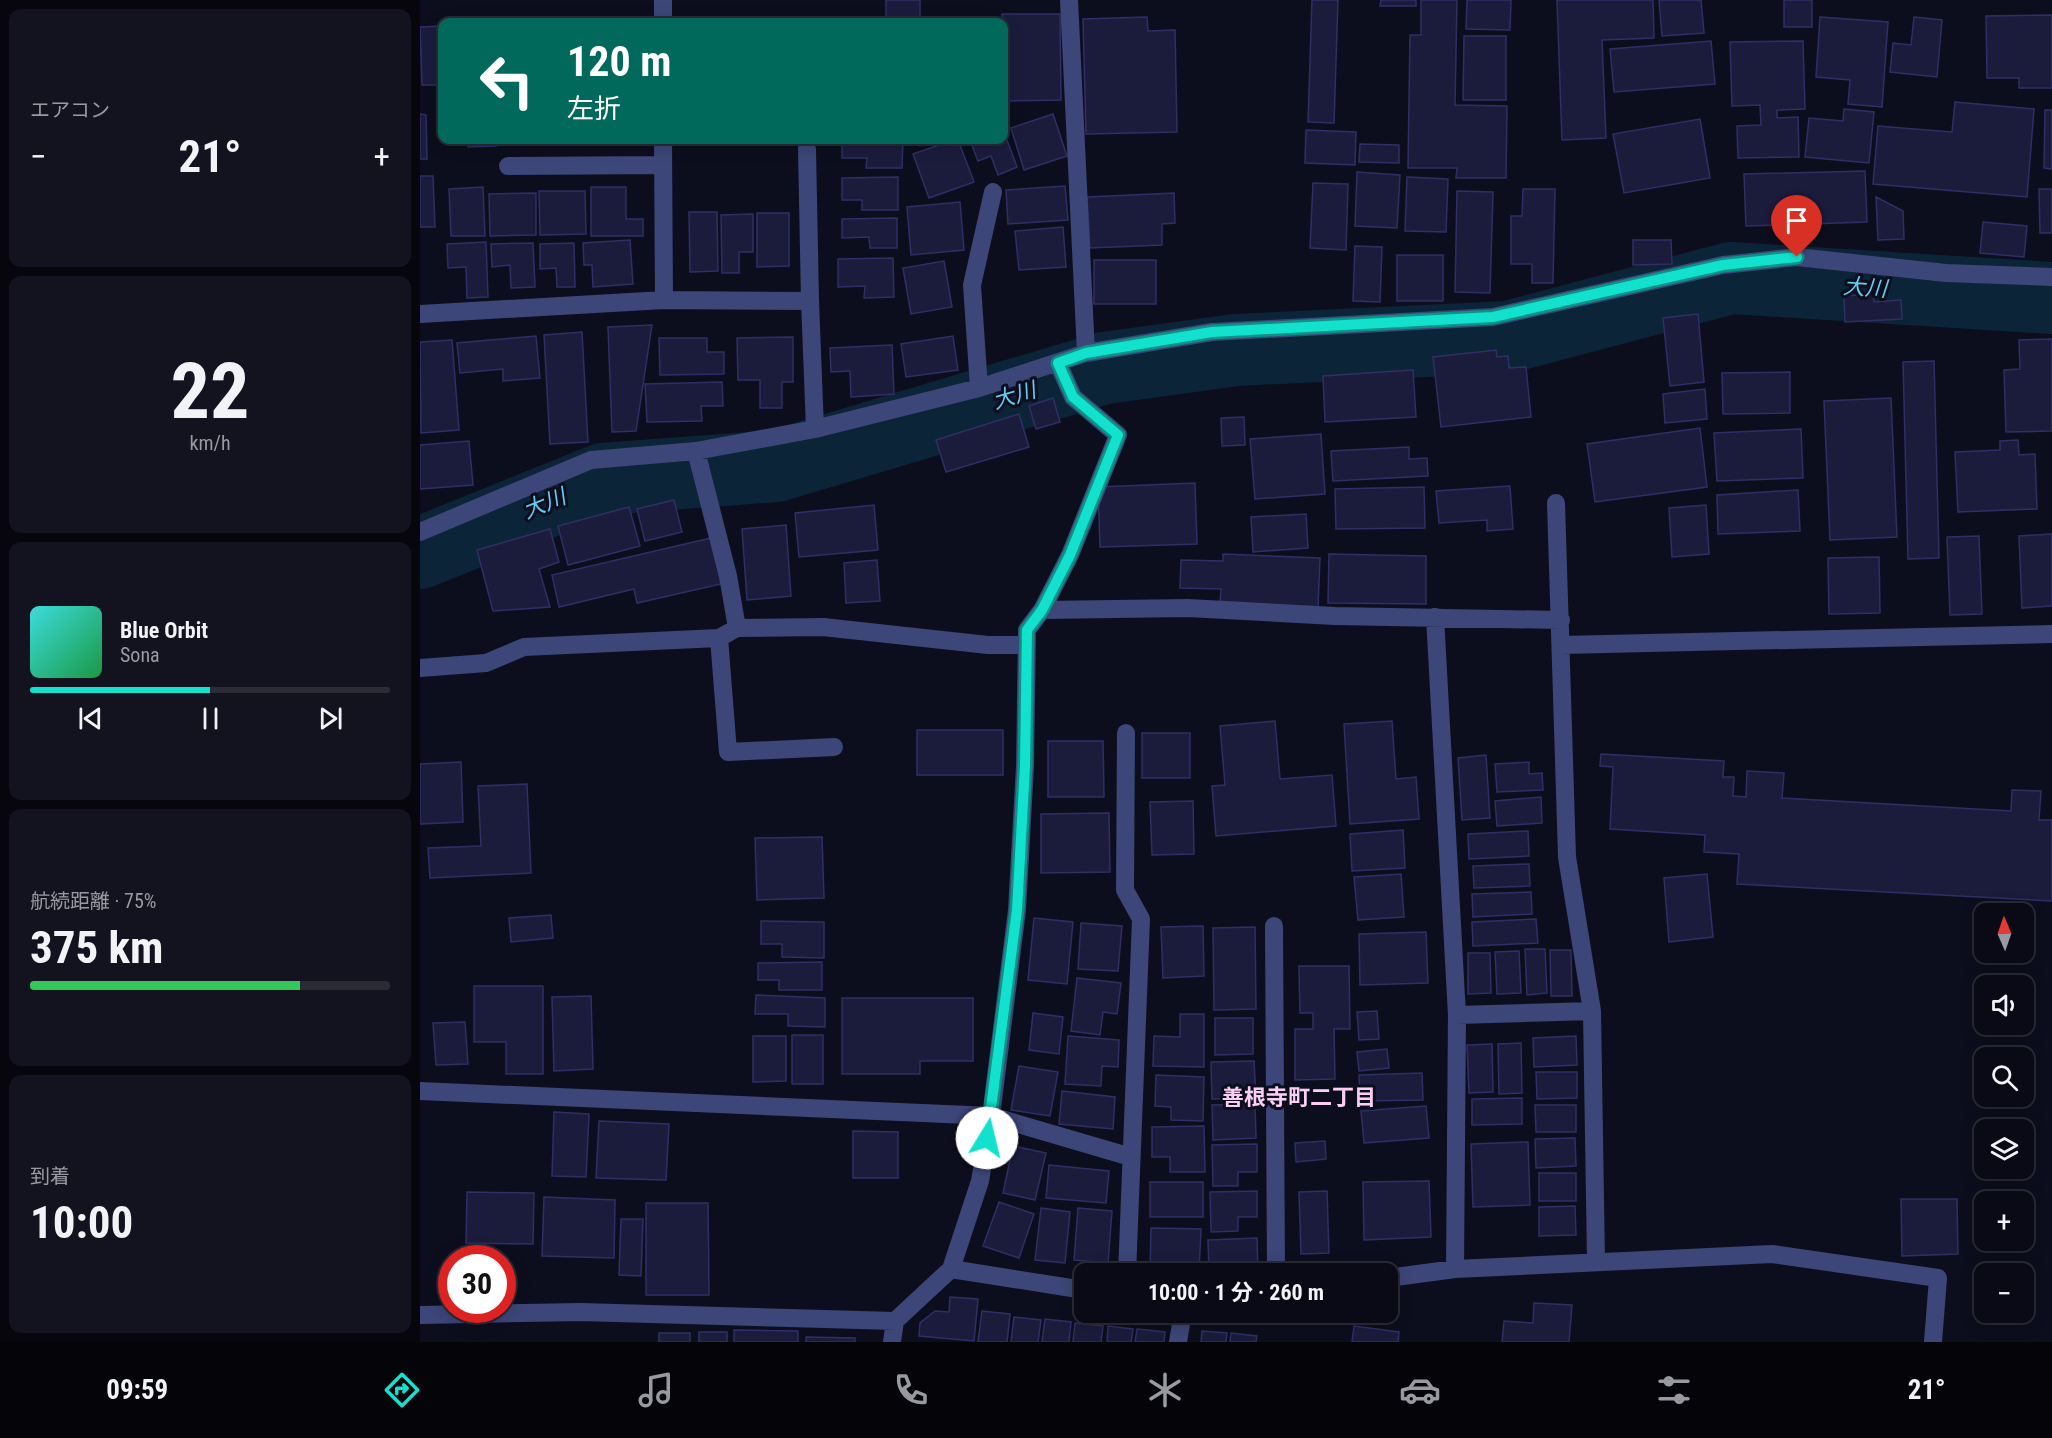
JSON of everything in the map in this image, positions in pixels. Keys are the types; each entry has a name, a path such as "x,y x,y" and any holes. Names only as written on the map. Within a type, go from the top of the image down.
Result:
{"street":[{"path":"663,0 663,18"},
{"path":"1069,0 1086,353"},
{"path":"663,144 663,300"},
{"path":"807,149 815,429"},
{"path":"508,166 663,165"},
{"path":"978,388 972,285 993,192"},
{"path":"420,532 591,460 696,451 815,429 978,388 1086,353 1212,332 1493,317 1723,265 1797,257 1946,273 2052,277"},
{"path":"420,314 663,300 810,301"},
{"path":"892,1342 895,1322 951,1269 980,1181 991,1116 1017,910 1025,766 1027,630 1042,610 1070,555 1118,435 1073,397 1058,363"},
{"path":"696,451 728,576 737,628"},
{"path":"1556,503 1567,857 1592,1011 1596,1261"},
{"path":"1042,610 1188,608 1335,616 1561,620"},
{"path":"1435,617 1457,1015 1455,1269"},
{"path":"420,668 486,663 524,647 719,638 737,628 823,627 988,645 1026,645"},
{"path":"1561,645 2052,634"},
{"path":"719,638 728,752 834,747"},
{"path":"1126,733 1125,890 1141,919 1126,1263"},
{"path":"1274,926 1276,1263"},
{"path":"1457,1015 1592,1011"},
{"path":"420,1091 991,1116 1131,1158"},
{"path":"1398,1277 1455,1269 1772,1254 1938,1278 1933,1342"},
{"path":"951,1269 1074,1288"},
{"path":"420,1315 581,1312 895,1322"},
{"path":"1178,1342 1181,1323"}],"building":[{"path":"886,0 920,0 920,18 886,18"},
{"path":"1312,0 1338,0 1334,123 1308,122"},
{"path":"1381,0 1416,0 1416,6 1380,6"},
{"path":"1421,0 1457,0 1455,105 1507,106 1506,178 1456,178 1457,168 1408,168 1410,35 1421,35"},
{"path":"1467,0 1511,0 1510,30 1466,29"},
{"path":"1557,0 1653,0 1654,38 1602,40 1606,138 1562,140"},
{"path":"1659,0 1701,0 1704,33 1662,36"},
{"path":"1784,0 1812,0 1812,27 1784,27"},
{"path":"1002,14 1060,14 1061,100 1008,101 1008,18 1002,18"},
{"path":"2052,15 2052,88 2019,88 2019,78 1987,78 1986,16"},
{"path":"1147,17 1148,31 1175,30 1177,132 1086,134 1083,19"},
{"path":"1820,17 1888,22 1882,107 1848,104 1850,80 1816,77"},
{"path":"1914,17 1942,20 1937,77 1890,72 1893,43 1911,45"},
{"path":"438,26 438,85 422,85 420,27"},
{"path":"1464,36 1506,36 1506,100 1463,100"},
{"path":"1711,41 1715,84 1614,92 1610,49"},
{"path":"1803,41 1805,109 1777,110 1777,118 1798,117 1799,157 1738,158 1737,126 1761,125 1760,105 1732,106 1730,42"},
{"path":"1955,102 2034,109 2027,197 1873,184 1878,126 1952,132"},
{"path":"1844,109 1874,112 1869,163 1805,157 1809,118 1843,121"},
{"path":"2045,110 2052,110 2052,169 2044,168"},
{"path":"420,114 426,115 427,159 420,159"},
{"path":"1053,114 1067,156 1024,170 1011,128"},
{"path":"1700,119 1710,178 1624,193 1613,134"},
{"path":"1306,130 1356,132 1355,165 1305,163"},
{"path":"1008,143 1017,167 998,175 991,156 978,161 972,144"},
{"path":"468,144 496,144 496,146 468,147"},
{"path":"842,144 903,144 902,168 866,168 867,158 842,158"},
{"path":"942,144 960,144 974,182 929,198 913,154"},
{"path":"1360,144 1399,145 1399,163 1359,162"},
{"path":"1865,171 1867,222 1746,226 1744,174"},
{"path":"1357,172 1400,175 1397,228 1355,226"},
{"path":"420,176 433,176 435,227 420,227"},
{"path":"898,177 898,210 862,210 862,200 842,200 842,178"},
{"path":"1407,177 1448,179 1446,232 1405,231"},
{"path":"1313,183 1348,184 1346,250 1310,248"},
{"path":"1065,186 1068,220 1008,224 1006,190"},
{"path":"483,187 485,236 451,236 449,189"},
{"path":"591,187 626,187 626,219 643,219 643,236 591,236"},
{"path":"1523,189 1555,189 1553,283 1532,283 1532,264 1511,264 1511,216 1522,216"},
{"path":"2039,189 2052,189 2052,233 2040,233"},
{"path":"539,191 585,191 586,234 540,235"},
{"path":"1457,191 1493,192 1490,293 1455,292"},
{"path":"536,193 536,235 490,236 489,194"},
{"path":"1174,193 1175,223 1162,224 1162,245 1090,248 1087,197"},
{"path":"1876,197 1903,211 1904,239 1878,240"},
{"path":"960,202 964,250 911,255 907,207"},
{"path":"689,212 717,212 718,271 690,272"},
{"path":"757,213 789,213 789,266 757,267"},
{"path":"753,214 753,252 739,252 739,273 722,273 721,215"},
{"path":"897,218 897,248 870,248 869,237 842,238 842,219"},
{"path":"1983,222 2027,226 2024,257 1980,253"},
{"path":"1063,227 1066,267 1019,270 1015,231"},
{"path":"630,240 633,284 593,287 592,265 584,265 583,243"},
{"path":"1633,240 1671,240 1672,264 1633,265"},
{"path":"486,242 488,297 467,298 466,267 448,268 447,244"},
{"path":"533,243 535,287 511,288 510,265 492,267 491,244"},
{"path":"574,243 575,287 557,287 556,268 540,269 540,244"},
{"path":"1355,246 1382,247 1380,302 1353,301"},
{"path":"1397,255 1443,255 1443,301 1397,301"},
{"path":"893,258 894,297 864,298 865,286 838,287 838,259"},
{"path":"1094,260 1156,260 1156,304 1094,304"},
{"path":"944,261 952,307 911,314 903,268"},
{"path":"1873,294 1874,302 1901,300 1902,319 1845,322 1844,296"},
{"path":"1698,314 1704,382 1670,386 1663,318"},
{"path":"652,325 636,431 612,432 608,327"},
{"path":"582,332 588,442 550,444 544,335"},
{"path":"536,336 540,378 503,381 503,369 460,373 457,343"},
{"path":"953,336 958,370 906,377 901,344"},
{"path":"793,337 793,382 782,382 782,408 760,408 760,380 738,380 737,338"},
{"path":"659,338 707,338 707,352 724,352 724,374 660,375"},
{"path":"2052,339 2052,431 2006,432 2004,370 2020,369 2019,340"},
{"path":"452,340 459,430 421,433 420,342"},
{"path":"892,345 894,394 851,397 850,371 831,372 830,348"},
{"path":"1496,350 1497,357 1508,356 1509,368 1526,367 1531,417 1441,427 1433,357"},
{"path":"1934,361 1939,558 1908,559 1903,362"},
{"path":"1413,370 1416,417 1325,422 1323,376"},
{"path":"1790,372 1790,413 1723,414 1722,373"},
{"path":"722,382 723,406 701,406 702,421 647,422 645,384"},
{"path":"1705,389 1707,419 1665,423 1663,394"},
{"path":"1053,398 1060,422 1036,429 1029,406"},
{"path":"1891,398 1897,537 1830,540 1824,401"},
{"path":"1019,414 1029,447 946,472 936,440"},
{"path":"1244,417 1245,445 1222,446 1221,418"},
{"path":"1700,428 1707,487 1595,502 1587,444"},
{"path":"1801,429 1803,478 1717,481 1714,433"},
{"path":"1321,434 1325,494 1255,499 1250,439"},
{"path":"2018,440 2019,455 2035,454 2037,509 1958,512 1955,452 2000,450 2000,441"},
{"path":"469,441 473,485 420,489 420,445"},
{"path":"1409,447 1409,459 1427,458 1428,476 1333,481 1331,451"},
{"path":"1195,483 1197,544 1100,547 1098,487"},
{"path":"1510,486 1513,529 1487,531 1487,520 1439,523 1436,491"},
{"path":"1424,487 1425,528 1336,529 1335,489"},
{"path":"1798,490 1800,531 1718,534 1717,495"},
{"path":"674,500 682,532 645,541 637,509"},
{"path":"874,505 878,550 799,557 795,513"},
{"path":"1706,505 1709,554 1672,557 1669,508"},
{"path":"629,507 640,546 568,565 558,526"},
{"path":"1306,514 1308,548 1253,552 1251,517"},
{"path":"786,525 791,596 747,600 742,529"},
{"path":"550,529 559,562 539,569 550,607 493,611 477,550"},
{"path":"2052,534 2052,606 2022,608 2019,536"},
{"path":"1979,536 1982,614 1950,615 1947,537"},
{"path":"711,538 721,584 637,603 634,589 559,607 552,575"},
{"path":"1223,554 1320,558 1318,607 1220,603 1221,589 1180,588 1181,560 1223,561"},
{"path":"1329,554 1426,556 1426,604 1328,603"},
{"path":"1879,557 1880,613 1829,614 1828,558"},
{"path":"877,560 880,601 846,603 844,563"},
{"path":"1275,721 1280,779 1332,775 1336,826 1216,836 1212,786 1225,785 1220,726"},
{"path":"1392,721 1396,779 1416,777 1419,819 1350,824 1344,724"},
{"path":"917,730 1003,730 1003,775 917,775"},
{"path":"1142,733 1190,733 1190,778 1142,778"},
{"path":"1048,741 1103,741 1104,797 1048,797"},
{"path":"1601,754 1724,761 1723,777 1734,777 1733,796 1746,797 1747,771 1784,773 1782,798 2011,811 2012,790 2041,791 2039,820 2052,820 2052,901 1737,884 1739,854 1704,852 1705,835 1610,829 1613,767 1600,766"},
{"path":"1486,755 1490,818 1462,820 1458,758"},
{"path":"461,762 463,822 420,824 420,764"},
{"path":"1529,762 1529,774 1542,773 1543,790 1497,792 1495,764"},
{"path":"527,784 531,873 430,878 428,848 481,846 478,786"},
{"path":"1541,797 1542,823 1497,826 1495,801"},
{"path":"1193,801 1194,854 1152,855 1150,802"},
{"path":"1109,813 1110,872 1041,873 1041,814"},
{"path":"1403,830 1405,868 1352,871 1350,834"},
{"path":"1528,831 1529,856 1469,859 1468,834"},
{"path":"822,837 824,898 757,900 755,838"},
{"path":"1529,864 1530,886 1474,888 1473,866"},
{"path":"1401,874 1404,917 1358,920 1354,877"},
{"path":"1707,874 1713,937 1669,942 1664,878"},
{"path":"1531,892 1532,914 1473,917 1472,894"},
{"path":"551,915 553,938 511,942 509,918"},
{"path":"1034,918 1073,922 1067,984 1028,980"},
{"path":"1536,919 1538,943 1473,946 1472,922"},
{"path":"761,921 824,922 824,958 782,957 782,944 761,944"},
{"path":"1081,923 1122,926 1118,971 1078,969"},
{"path":"1203,926 1204,976 1163,978 1161,927"},
{"path":"1255,927 1256,1009 1214,1010 1213,928"},
{"path":"1426,932 1428,983 1360,985 1359,934"},
{"path":"1525,949 1545,949 1547,993 1527,995"},
{"path":"1550,950 1571,950 1572,996 1551,996"},
{"path":"1519,951 1521,993 1497,994 1495,952"},
{"path":"1468,953 1490,953 1491,993 1468,994"},
{"path":"822,962 822,990 779,990 779,980 758,980 758,963"},
{"path":"1299,966 1349,966 1350,1029 1334,1029 1335,1079 1295,1080 1295,1029 1313,1029 1313,1013 1300,1013"},
{"path":"1077,978 1121,983 1117,1014 1103,1012 1100,1035 1071,1031"},
{"path":"474,986 543,986 543,1074 506,1074 506,1042 474,1042"},
{"path":"756,995 825,998 825,1027 788,1026 788,1014 755,1014"},
{"path":"591,996 593,1069 554,1071 552,997"},
{"path":"842,998 973,998 973,1061 920,1061 920,1074 842,1074"},
{"path":"1377,1011 1379,1039 1359,1040 1357,1012"},
{"path":"1033,1013 1063,1017 1059,1054 1029,1050"},
{"path":"1180,1014 1204,1014 1204,1067 1153,1066 1154,1036 1180,1037"},
{"path":"1215,1018 1253,1018 1253,1054 1215,1055"},
{"path":"465,1022 468,1064 436,1065 433,1023"},
{"path":"792,1035 823,1035 823,1084 792,1084"},
{"path":"753,1036 786,1036 786,1081 753,1082"},
{"path":"1068,1036 1119,1040 1118,1067 1102,1066 1101,1086 1065,1084"},
{"path":"1576,1036 1577,1065 1534,1067 1533,1038"},
{"path":"1521,1043 1522,1093 1499,1094 1498,1044"},
{"path":"1492,1044 1493,1092 1469,1093 1467,1045"},
{"path":"1387,1049 1389,1068 1359,1071 1357,1052"},
{"path":"1254,1061 1256,1098 1212,1099 1211,1062"},
{"path":"1019,1066 1058,1072 1050,1116 1011,1110"},
{"path":"1536,1072 1577,1072 1577,1098 1537,1099"},
{"path":"1422,1073 1423,1100 1360,1101 1359,1075"},
{"path":"1156,1075 1204,1077 1203,1121 1171,1120 1171,1107 1155,1106"},
{"path":"1062,1091 1115,1097 1113,1129 1059,1124"},
{"path":"1522,1098 1522,1124 1472,1125 1472,1099"},
{"path":"1255,1104 1256,1138 1213,1140 1212,1105"},
{"path":"1535,1105 1576,1105 1576,1132 1536,1132"},
{"path":"1426,1106 1429,1138 1364,1143 1361,1111"},
{"path":"554,1112 589,1114 586,1177 552,1176"},
{"path":"599,1121 669,1124 666,1180 596,1178"},
{"path":"1204,1126 1205,1172 1170,1172 1170,1157 1152,1157 1152,1127"},
{"path":"853,1131 898,1132 898,1178 853,1178"},
{"path":"1575,1138 1576,1166 1536,1168 1535,1139"},
{"path":"1325,1141 1326,1159 1296,1162 1295,1143"},
{"path":"1528,1142 1530,1205 1473,1207 1471,1144"},
{"path":"1257,1144 1257,1172 1238,1172 1238,1186 1213,1186 1212,1145"},
{"path":"1013,1146 1046,1153 1035,1200 1003,1193"},
{"path":"1049,1165 1109,1171 1106,1203 1046,1198"},
{"path":"1539,1173 1576,1173 1576,1201 1539,1201"},
{"path":"1429,1181 1431,1237 1364,1240 1363,1182"},
{"path":"1150,1182 1203,1182 1203,1217 1150,1217"},
{"path":"1257,1191 1257,1217 1238,1217 1238,1231 1211,1232 1210,1192"},
{"path":"1327,1191 1329,1253 1301,1254 1299,1192"},
{"path":"467,1192 534,1193 533,1244 466,1243"},
{"path":"544,1197 615,1200 614,1258 542,1256"},
{"path":"1901,1199 1957,1199 1958,1254 1902,1256"},
{"path":"999,1202 1034,1214 1019,1258 983,1246"},
{"path":"646,1203 708,1203 709,1295 646,1295"},
{"path":"1575,1206 1576,1235 1539,1236 1539,1207"},
{"path":"1041,1208 1070,1212 1065,1263 1035,1260"},
{"path":"1078,1208 1112,1211 1108,1263 1074,1260"},
{"path":"621,1219 643,1219 641,1276 619,1275"},
{"path":"1151,1228 1201,1229 1199,1263 1150,1263"},
{"path":"1257,1238 1258,1263 1209,1263 1208,1240"},
{"path":"950,1297 978,1299 974,1341 919,1336 920,1323 935,1311 949,1312"},
{"path":"1534,1303 1572,1305 1569,1342 1502,1342 1504,1321 1533,1323"},
{"path":"982,1311 1010,1314 1007,1342 978,1342"},
{"path":"1014,1317 1041,1320 1038,1342 1011,1342"},
{"path":"1045,1319 1071,1322 1069,1342 1042,1342"},
{"path":"1075,1323 1103,1326 1101,1342 1073,1342"},
{"path":"1108,1326 1133,1329 1131,1342 1107,1342"},
{"path":"1354,1326 1399,1332 1398,1342 1352,1342"},
{"path":"1137,1329 1165,1332 1164,1342 1135,1342"},
{"path":"734,1330 798,1331 798,1342 734,1342"},
{"path":"1202,1331 1227,1333 1226,1342 1201,1342"},
{"path":"699,1332 727,1332 727,1342 699,1342"},
{"path":"659,1333 690,1333 690,1342 659,1342"},
{"path":"1231,1333 1257,1336 1256,1342 1230,1342"},
{"path":"806,1337 855,1338 855,1342 806,1342"}],"waterway":[{"name":"大川","path":"420,553 603,479 776,466 1105,368 1236,350 1508,337 1731,278 2052,298"}],"district":[{"name":"善根寺町二丁目","path":"1299,1097"}],"route":[{"path":"987,1138 1017,910 1025,766 1027,630 1042,610 1070,555 1118,435 1073,397 1058,363 1086,353 1212,332 1493,317 1723,265 1797,257"}]}
